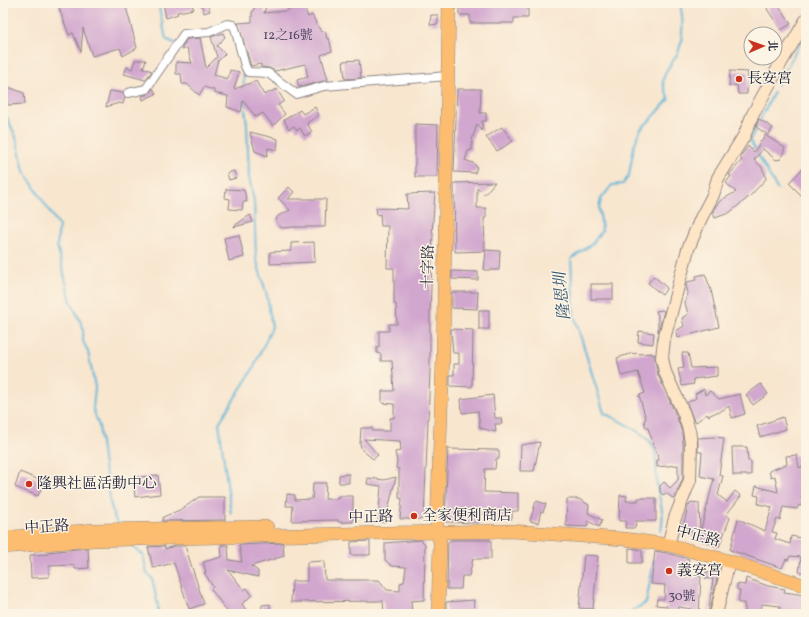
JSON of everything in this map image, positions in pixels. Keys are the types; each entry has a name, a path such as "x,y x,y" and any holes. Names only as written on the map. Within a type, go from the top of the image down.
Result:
{"main road":[{"name":"十字路","path":"438,614 440,542 437,528 443,358 449,3"},
{"name":"中正路","path":"3,547 94,540 437,528 512,523 622,531 670,541 806,577"},
{"name":"十字路","path":"431,614 432,542 437,528"},
{"name":"中正路","path":"3,538 94,530 437,528"},
{"name":"中正路","path":"730,558 806,586"}],"street":[{"path":"670,541 675,518 689,485 692,469 690,436 687,422 663,365 662,352 666,332 688,249 701,218 713,195 718,178 744,136 753,114 785,54 806,20"},
{"path":"128,93 146,89 184,34 209,32 226,24 233,25 235,28 248,72 268,73 296,94 324,86 448,76"},
{"path":"716,614 730,558"}],"building":[{"path":"59,3 125,3 137,48 123,56 120,48 92,56 83,28 81,52 73,33 69,35 59,8"},
{"path":"163,3 175,3 176,5 191,3 194,9 177,12 178,14 166,18"},
{"path":"201,3 207,3 210,11 204,13"},
{"path":"459,3 528,3 528,18 514,18 514,23 470,23 470,15 459,15"},
{"path":"772,3 777,3 791,24 783,29 783,26 778,26 767,9"},
{"path":"256,4 266,6 264,13 286,11 303,4 308,17 312,15 321,32 325,31 327,39 329,38 332,51 321,55 328,80 299,87 297,80 308,77 305,64 275,71 269,68 261,67 261,64 251,66 238,23 252,22 252,13"},
{"path":"431,15 438,15 438,24 430,25"},
{"path":"223,33 225,37 217,46 225,54 218,60 214,75 228,79 230,70 239,72 234,89 256,81 264,95 277,89 284,101 278,105 285,114 273,126 263,113 256,117 243,101 241,112 227,107 228,96 214,93 214,90 204,87 199,95 187,84 182,84 181,74 176,74 176,62 192,63 187,48 182,50 182,47 187,39 200,38 206,68 217,57 211,37"},
{"path":"135,60 146,60 143,68 152,71 145,80 124,74 127,67 132,69"},
{"path":"359,60 361,78 345,79 343,61"},
{"name":"長安宮","path":"730,71 748,72 747,94 738,94 737,85 729,86"},
{"path":"3,85 24,93 25,104 8,105"},
{"path":"153,88 156,94 143,100 142,96 148,94"},
{"path":"457,89 481,89 480,113 486,113 486,121 482,121 482,131 477,124 472,140 472,150 468,151 465,160 473,163 477,167 475,173 454,172"},
{"path":"110,91 123,93 125,97 123,104 119,103 106,107"},
{"path":"315,107 319,115 307,123 312,132 305,136 300,128 297,130 294,126 289,129 284,120 300,110 303,114"},
{"path":"759,119 773,128 768,135 756,127"},
{"path":"415,124 438,125 437,177 415,177"},
{"path":"502,127 513,141 497,151 486,137"},
{"path":"250,132 278,139 277,150 268,148 267,156 255,151"},
{"path":"765,135 785,148 781,159 776,160 763,149 754,160 761,166 766,179 749,197 729,213 715,218 713,212 716,206 721,200 736,192 726,183 731,176 729,175 742,160 740,157 748,146 754,152"},
{"path":"806,168 806,191 802,196 789,183 801,170"},
{"path":"234,171 236,178 229,180 227,173"},
{"path":"495,182 484,195 477,188 477,208 486,208 486,218 484,218 485,251 455,252 454,183"},
{"path":"289,187 294,192 288,199 326,199 325,227 282,228 278,225 276,220 278,216 290,210 278,198"},
{"path":"226,189 244,190 247,202 243,202 242,210 229,209 230,199 225,198"},
{"path":"435,193 432,233 430,371 424,519 400,519 402,499 399,498 399,469 396,468 397,461 395,452 401,451 400,441 364,439 378,455 373,459 362,450 360,444 361,428 372,428 373,431 390,431 390,418 394,418 394,404 382,403 382,391 394,391 392,361 381,361 381,354 377,353 377,347 379,347 379,331 389,331 389,324 397,324 396,304 394,304 394,268 387,268 388,226 381,226 380,214 377,215 376,208 408,209 407,194"},
{"path":"250,215 253,222 234,227 234,226"},
{"path":"239,235 244,257 229,261 224,238"},
{"path":"314,242 315,262 270,264 270,252 291,251 291,243"},
{"path":"486,250 500,251 499,270 484,270"},
{"path":"452,271 478,272 478,280 452,279"},
{"path":"705,274 711,290 719,327 677,338 676,331 684,326 682,318 688,314 685,303 688,293 686,285 687,282 696,280 696,276"},
{"path":"654,276 667,288 662,295 648,283"},
{"path":"591,284 613,284 613,299 591,299"},
{"path":"452,292 478,292 477,309 452,308"},
{"path":"479,310 489,310 489,329 479,329"},
{"path":"656,311 664,311 658,332 658,316"},
{"path":"451,329 473,330 472,387 450,386 450,375 454,375 454,364 459,364 459,353 453,353"},
{"path":"639,331 654,333 653,344 638,342"},
{"path":"633,353 655,354 658,375 677,417 682,432 683,478 674,499 666,493 663,495 660,492 660,486 664,482 670,488 678,480 678,465 657,467 657,460 659,460 648,428 646,428 644,420 646,419 639,395 645,393 638,372 621,376 617,358"},
{"path":"682,353 688,353 691,368 717,367 717,376 693,379 694,384 682,386 678,369 684,368"},
{"path":"761,384 768,394 753,405 746,395"},
{"path":"704,389 705,395 710,391 719,399 740,394 745,414 732,418 729,406 718,413 717,412 708,416 707,414 696,422 694,421 687,403 696,398 695,394"},
{"path":"493,395 495,418 501,418 502,424 495,424 496,432 480,428 478,411 462,413 461,399"},
{"path":"783,417 786,429 760,437 757,426"},
{"path":"698,438 724,438 719,475 723,476 718,495 727,502 735,491 741,496 726,515 730,518 719,547 692,537 693,533 683,527 688,506 692,502 699,503 700,533 714,479 700,476 702,452 698,452"},
{"path":"540,442 534,471 520,471 521,445"},
{"path":"732,447 747,447 748,461 751,461 751,475 733,475"},
{"path":"448,449 499,450 499,459 496,459 495,469 485,469 484,492 518,493 518,511 512,511 512,519 496,518 496,515 479,514 479,523 445,522"},
{"path":"797,455 799,468 803,466 805,489 801,498 804,500 801,506 799,505 797,509 783,507 780,520 777,519 772,532 777,533 775,539 790,544 791,536 806,539 806,573 799,572 801,557 790,556 788,560 786,559 782,568 730,550 738,519 765,531 772,507 758,504 759,496 754,495 756,486 778,492 775,476 771,478 769,471 787,464 786,456"},
{"name":"隆興社區活動中心","path":"20,472 44,482 38,496 15,487"},
{"path":"349,474 349,483 339,483 339,475"},
{"path":"158,475 160,494 135,497 133,478"},
{"path":"396,477 385,522 378,522 381,486 367,484 368,478 384,480"},
{"path":"313,483 326,483 325,499 338,499 338,496 353,496 353,522 338,522 338,520 292,521 293,506 286,506 287,494 295,495 295,500 312,499"},
{"path":"620,495 627,496 626,501 638,501 638,498 656,498 656,521 636,521 635,528 625,528 626,521 619,521"},
{"path":"199,497 225,497 225,520 162,521 163,517 182,509"},
{"path":"567,499 579,499 589,505 588,513 602,520 599,527 588,521 587,527 566,526"},
{"path":"536,501 546,504 543,512 541,511 538,523 530,521"},
{"path":"421,540 425,544 424,600 411,601 412,614 384,614 383,601 291,602 292,581 307,581 307,562 324,561 325,580 379,580 387,590 400,591 400,583 404,582 406,567 392,566 385,560 385,543"},
{"path":"451,540 491,540 491,559 473,559 469,576 462,576 461,589 447,589 448,542"},
{"path":"370,541 370,555 351,555 351,542"},
{"path":"283,543 284,556 251,566 258,571 258,577 228,570 244,590 247,588 252,595 242,604 249,614 229,614 211,589 213,587 204,572 206,572 203,562 222,557 221,545 228,545 229,560 242,562 239,545"},
{"path":"165,546 165,549 174,546 185,546 204,604 189,609 174,563 153,568 148,547"},
{"path":"88,548 89,568 75,569 74,565 49,566 49,577 31,578 30,555"},
{"path":"629,548 642,550 642,563 629,563"},
{"path":"655,551 689,559 686,572 701,577 699,614 690,614 691,609 679,607 678,611 667,610 667,606 656,605 657,599 664,599 665,585 651,584"},
{"path":"584,555 598,556 593,609 579,608"},
{"path":"714,569 719,570 708,614 713,579 705,578 706,572 713,573"},
{"path":"746,578 768,586 785,589 784,592 805,595 806,614 780,612 780,606 762,604 761,614 746,614 744,603 738,603 740,590 737,590 737,584 745,585"},
{"path":"474,600 473,614 446,614 446,602"},
{"path":"270,604 270,612 261,613 262,605"}],"waterway":[{"path":"158,3 166,39 174,43 175,42"},
{"name":"隆恩圳","path":"661,531 662,513 657,485 654,448 651,443 639,433 624,423 604,413 574,315 571,259 593,243 602,230 599,208 601,199 612,185 623,184 629,175 634,146 640,130 669,99 664,88 663,81 680,45 682,20 679,3"},
{"path":"777,85 806,33"},
{"path":"243,70 244,88"},
{"path":"774,92 750,140 777,189"},
{"path":"231,514 219,423 253,369 272,327 267,296 256,258 254,201 249,178 247,125 244,100"},
{"path":"4,111 16,137 24,171 59,226 57,246 71,302 83,327 83,341 88,352 95,387 93,409 99,426 110,502 115,519 119,525"},
{"path":"131,544 143,555 147,573 152,578 158,606 158,614"},
{"name":"隆恩圳","path":"626,614 646,603 654,560"}],"place":[{"name":"長安宮","path":"739,79"},
{"name":"隆興社區活動中心","path":"29,484"},
{"name":"全家便利商店","path":"414,516"},
{"name":"義安宮","path":"669,571"}]}
